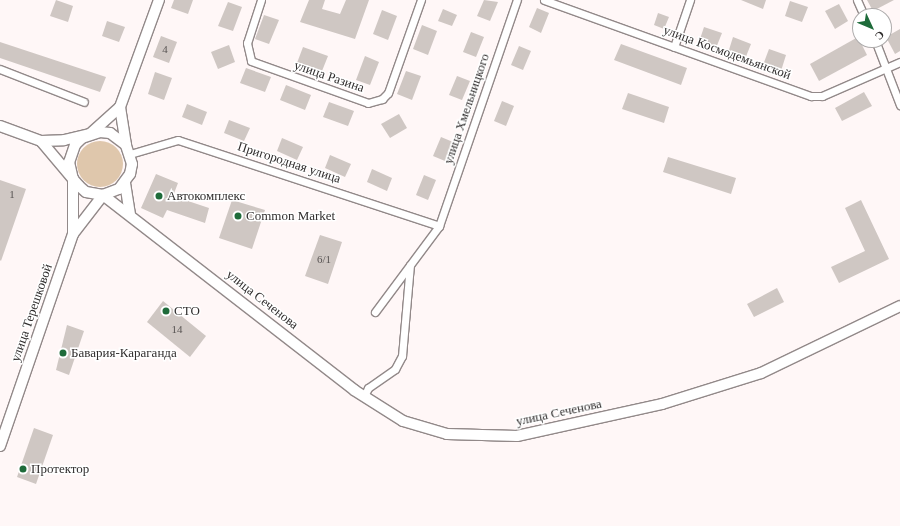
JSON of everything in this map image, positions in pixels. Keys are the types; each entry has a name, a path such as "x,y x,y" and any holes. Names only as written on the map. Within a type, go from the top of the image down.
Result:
{"street":[{"name":"улица Терешковой","path":"73,234 73,179 70,171 71,153 82,138 90,134 120,107 159,0"},
{"name":"улица Разина","path":"261,0 247,43 251,61 368,103 382,99 388,93 421,0"},
{"name":"улица Хмельницкого","path":"375,312 439,226 517,0"},
{"name":"улица Космодемьянской","path":"544,0 811,96 822,96 900,62"},
{"path":"674,47 690,0"},
{"path":"878,48 900,105"},
{"path":"0,69 84,102"},
{"name":"улица Терешковой","path":"0,446 73,234 103,195 125,183 132,164 120,107"},
{"path":"0,126 41,141 64,140 90,134 110,133 128,149"},
{"name":"Пригородная улица","path":"128,149 178,140 439,226"},
{"path":"41,141 86,192 103,195"},
{"path":"125,183 130,214"},
{"name":"улица Сеченова","path":"103,195 130,214 364,396 403,421 447,434 517,436 662,404 761,373 900,306"},
{"path":"364,396 368,388 395,369 402,356 411,263"}],"shaded area":[{"path":"96,141 104,141 113,145 119,151 123,164 119,177 113,183 104,187 96,187 87,183 81,177 77,168 77,160 81,151 87,145"}],"building":[{"path":"56,0 73,6 68,22 50,16"},
{"path":"174,0 193,0 188,14 171,8"},
{"path":"309,0 325,0 322,9 340,14 346,0 369,0 355,39 300,22"},
{"path":"484,0 498,2 490,21 477,16"},
{"path":"741,0 766,0 763,9"},
{"path":"867,0 894,0 879,8 871,8"},
{"path":"790,1 808,7 802,22 785,16"},
{"path":"228,2 242,7 233,31 218,26"},
{"path":"839,4 848,21 835,29 825,11"},
{"path":"537,8 549,13 541,33 529,27"},
{"path":"443,9 457,15 452,26 438,21"},
{"path":"382,10 397,16 388,40 373,34"},
{"path":"658,13 669,17 664,29 654,25"},
{"path":"264,15 279,20 269,44 255,39"},
{"path":"107,21 125,27 119,42 102,36"},
{"path":"422,25 437,31 428,55 413,49"},
{"path":"704,27 722,33 716,48 699,42"},
{"path":"900,29 900,51 895,54 892,48 892,34"},
{"path":"471,32 484,37 476,57 463,52"},
{"path":"161,36 177,42 169,63 153,57"},
{"path":"733,37 751,44 745,59 728,53"},
{"path":"852,40 852,48 864,48 867,55 819,81 810,64"},
{"path":"0,42 106,77 100,92 0,58"},
{"path":"621,44 687,68 681,85 614,60"},
{"path":"229,45 235,62 218,69 211,52"},
{"path":"519,46 531,51 523,70 511,65"},
{"path":"303,47 328,56 322,71 297,63"},
{"path":"769,49 786,55 781,71 763,65"},
{"path":"365,56 379,62 370,85 356,80"},
{"path":"246,68 271,77 265,92 240,83"},
{"path":"406,71 421,76 412,100 397,94"},
{"path":"155,72 172,78 164,100 148,94"},
{"path":"457,76 470,81 462,100 449,95"},
{"path":"286,85 311,95 305,110 280,100"},
{"path":"864,92 872,106 842,121 835,108"},
{"path":"628,93 669,107 664,123 622,109"},
{"path":"502,101 514,106 506,126 494,121"},
{"path":"329,102 354,111 348,126 323,117"},
{"path":"187,104 207,112 202,125 182,117"},
{"path":"399,114 407,128 390,138 381,124"},
{"path":"229,120 250,128 244,141 224,133"},
{"path":"441,137 453,142 445,161 433,156"},
{"path":"282,138 303,147 297,160 277,151"},
{"path":"330,155 351,164 345,177 325,168"},
{"path":"668,157 736,178 731,194 663,172"},
{"path":"372,169 392,178 387,191 367,182"},
{"path":"156,174 178,183 173,196 209,208 205,223 167,210 163,218 141,208"},
{"path":"424,175 436,180 428,200 416,195"},
{"path":"0,180 26,189 1,261 0,260"},
{"path":"232,200 265,210 252,249 219,238"},
{"path":"861,200 889,259 839,283 831,267 865,251 845,208"},
{"path":"320,235 342,242 328,284 305,276"},
{"path":"777,288 784,302 754,317 747,304"},
{"path":"163,301 206,336 190,357 147,322"},
{"path":"67,325 84,331 69,375 56,370"},
{"path":"34,428 53,435 36,484 17,477"}],"place":[{"name":"Автокомплекс","path":"159,196"},
{"name":"Common Market","path":"238,216"},
{"name":"СТО","path":"166,311"},
{"name":"Бавария-Караганда","path":"63,353"},
{"name":"Протектор","path":"23,469"}]}
